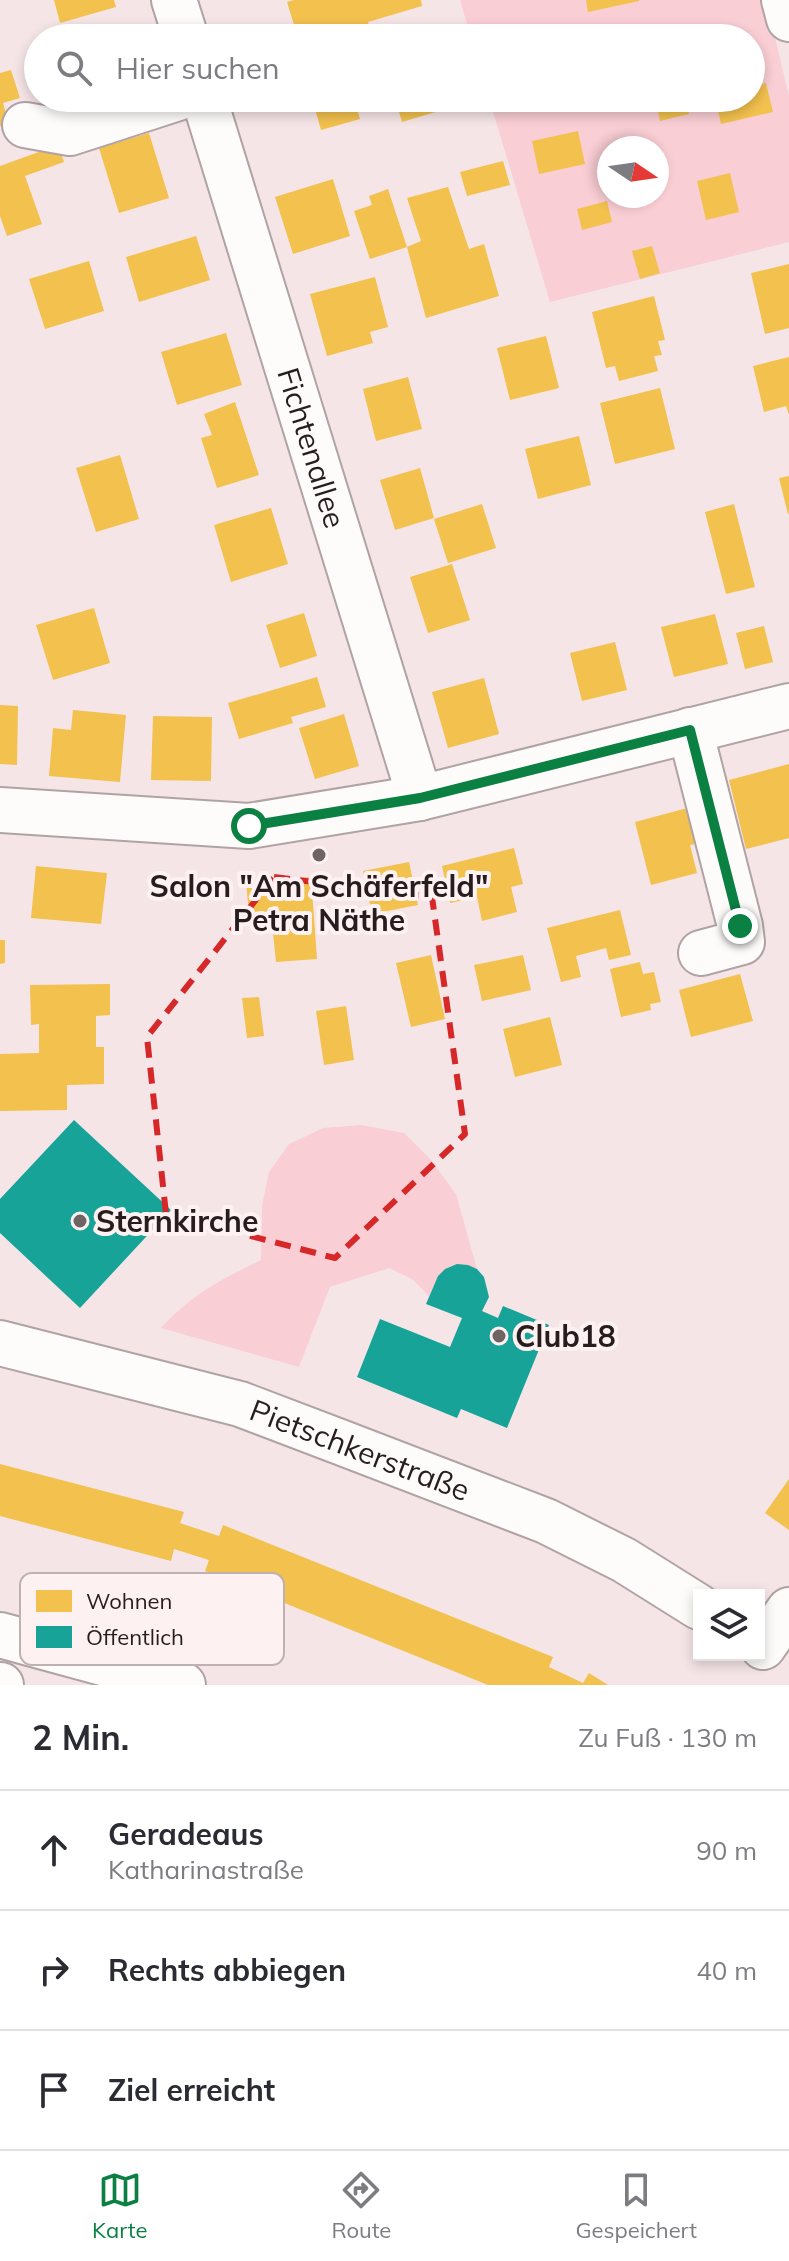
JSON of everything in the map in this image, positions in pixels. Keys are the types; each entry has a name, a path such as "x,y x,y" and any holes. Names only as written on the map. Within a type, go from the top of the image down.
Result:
{"street":[{"path":"174,0 182,24"},
{"path":"784,0 789,19"},
{"path":"25,125 70,133 135,112"},
{"name":"Fichtenallee","path":"208,112 420,798"},
{"path":"0,810 249,826 420,798 789,706"},
{"path":"690,730 742,942 701,953"},
{"name":"Pietschkerstraße","path":"0,1343 240,1404 546,1521 624,1560 693,1603"},
{"path":"770,1651 789,1610"},
{"path":"0,1635 20,1640"},
{"path":"110,1665 183,1685"}],"highlighted area":[{"path":"274,877 432,897 465,1134 335,1258 166,1214 147,1037"}],"shaded area":[{"path":"460,0 766,0 789,96 789,242 550,302 493,112 765,112 765,24 467,24"},
{"path":"361,1125 404,1133 431,1160 456,1194 477,1269 459,1265 446,1269 429,1296 412,1279 389,1268 330,1287 299,1367 161,1328 207,1289 261,1260 262,1206 269,1172 289,1144 323,1128"}],"building: Wohnen":[{"path":"54,0 114,0 116,7 60,23"},
{"path":"421,0 422,6 369,24 294,24 287,2"},
{"path":"586,0 639,0 639,1 588,12"},
{"path":"11,70 20,98 3,103 9,123 0,126 0,73"},
{"path":"765,83 773,112 721,124 718,112 765,112"},
{"path":"316,112 358,112 360,119 321,130"},
{"path":"399,112 436,112 402,122"},
{"path":"658,112 689,112 689,114 660,121"},
{"path":"578,131 585,164 539,174 532,141"},
{"path":"149,133 169,198 119,213 99,148"},
{"path":"58,145 64,162 25,176 42,224 7,236 0,216 0,166"},
{"path":"503,161 510,185 467,196 460,172"},
{"path":"730,173 739,212 706,220 697,181"},
{"path":"333,179 350,236 293,254 275,197"},
{"path":"448,187 469,249 484,244 499,296 426,318 407,247 421,241 407,198"},
{"path":"388,189 407,247 370,259 354,211 372,205 369,196"},
{"path":"597,204 597,208 609,208 612,222 582,230 577,209"},
{"path":"196,236 210,280 139,302 126,257"},
{"path":"652,246 660,273 640,279 632,251"},
{"path":"89,261 104,311 45,329 29,279"},
{"path":"789,264 789,328 765,334 751,273"},
{"path":"375,277 388,327 370,332 373,343 327,356 310,294"},
{"path":"654,296 665,340 658,341 662,355 654,356 658,371 619,381 615,366 606,368 592,312"},
{"path":"226,333 242,385 177,405 161,352"},
{"path":"546,336 559,388 510,400 497,348"},
{"path":"789,357 789,415 786,406 764,412 753,366"},
{"path":"408,377 422,429 376,441 363,389"},
{"path":"660,388 675,449 615,464 600,403"},
{"path":"235,402 259,475 217,488 201,438 212,435 204,414"},
{"path":"579,436 591,485 538,499 525,449"},
{"path":"120,455 139,519 96,532 76,468"},
{"path":"420,468 434,518 395,530 380,480"},
{"path":"789,476 789,514 788,514 779,478"},
{"path":"482,504 496,548 448,563 434,519"},
{"path":"734,504 755,587 726,594 705,512"},
{"path":"271,508 288,564 231,582 214,525"},
{"path":"452,564 470,620 428,633 410,577"},
{"path":"94,608 110,663 53,680 36,625"},
{"path":"304,613 317,656 280,668 266,625"},
{"path":"715,614 728,664 674,677 661,627"},
{"path":"764,626 773,662 745,669 736,633"},
{"path":"615,642 627,690 582,701 570,653"},
{"path":"317,677 326,707 291,717 293,723 239,739 228,703"},
{"path":"484,678 499,734 448,748 432,692"},
{"path":"0,705 18,706 17,765 0,764"},
{"path":"73,710 126,715 120,782 49,776 53,728 71,730"},
{"path":"344,714 359,766 315,779 299,728"},
{"path":"153,716 212,717 211,781 151,780"},
{"path":"789,764 789,838 746,849 729,780"},
{"path":"691,807 701,843 690,845 697,873 651,885 635,822"},
{"path":"514,848 523,884 511,887 517,912 482,921 477,897 450,903 442,866"},
{"path":"409,862 418,905 372,914 363,871"},
{"path":"36,866 107,873 101,924 31,918"},
{"path":"311,877 317,959 276,962 272,923 250,925 246,882"},
{"path":"620,910 631,955 609,960 606,948 576,956 581,977 561,982 547,928"},
{"path":"0,940 5,940 5,963 0,964"},
{"path":"431,955 445,1019 411,1027 396,963"},
{"path":"523,955 531,990 482,1001 474,965"},
{"path":"640,962 643,974 654,972 661,1002 650,1004 651,1010 621,1017 610,969"},
{"path":"740,974 753,1021 691,1037 679,990"},
{"path":"110,984 110,1015 96,1016 96,1047 104,1047 104,1084 67,1085 67,1110 0,1111 0,1054 39,1053 39,1024 31,1025 30,985"},
{"path":"259,997 264,1036 247,1038 242,998"},
{"path":"346,1006 354,1060 324,1065 316,1011"},
{"path":"550,1017 562,1065 515,1077 503,1029"},
{"path":"0,1464 184,1512 180,1523 219,1536 223,1525 553,1657 549,1667 583,1683 589,1673 608,1685 488,1685 284,1603 284,1573 210,1573 205,1571 209,1560 174,1549 171,1561 0,1516"},
{"path":"789,1479 789,1530 765,1513"}],"building: Öffentlich":[{"name":"Sternkirche","path":"74,1120 171,1210 80,1308 0,1233 0,1199"},
{"name":"Club18","path":"457,1264 477,1269 484,1277 489,1297 482,1311 498,1318 503,1306 549,1325 507,1428 461,1409 457,1418 357,1377 380,1319 450,1347 462,1318 426,1304 438,1276"}],"place":[{"name":"Salon \"Am Schäferfeld\" Petra Näthe","path":"319,855"},
{"name":"Sternkirche","path":"80,1221"},
{"name":"Club18","path":"499,1336"}],"route":[{"path":"249,826 420,798 690,730 740,926"}]}
